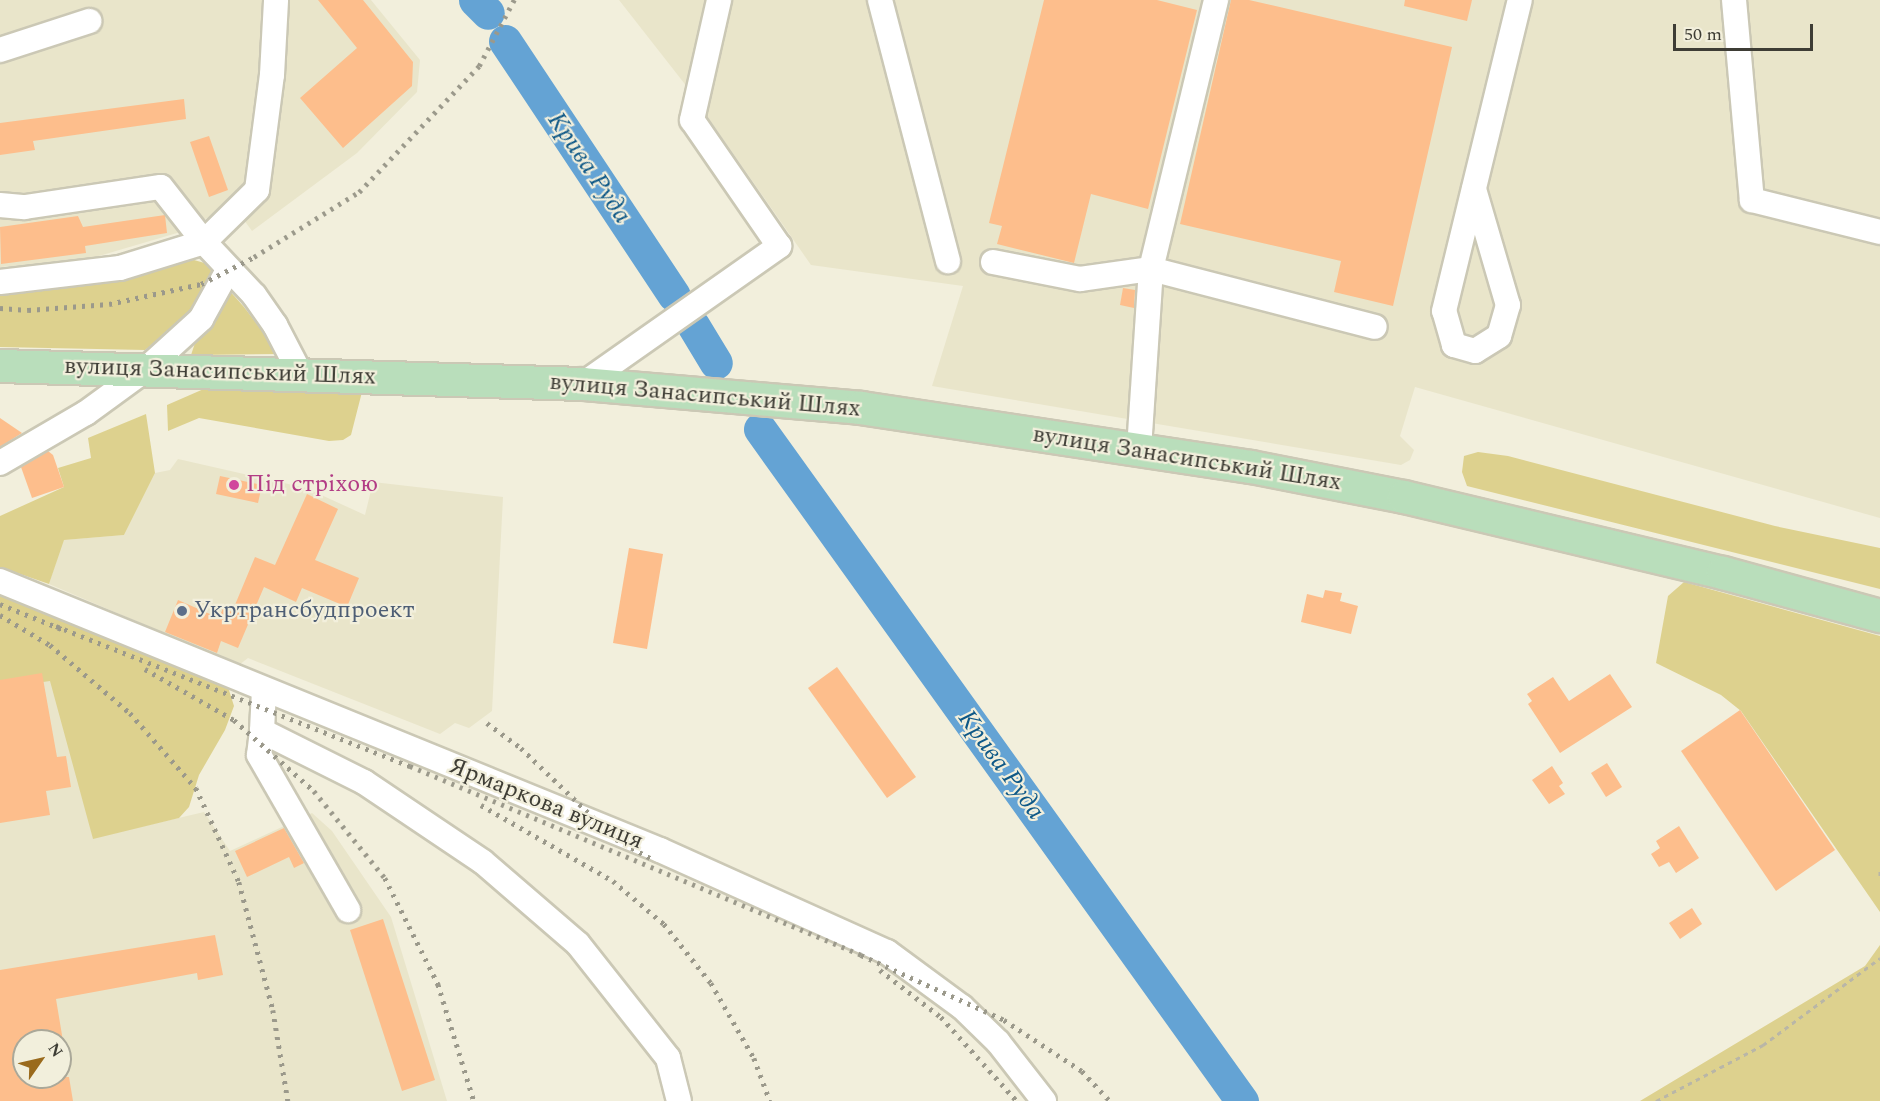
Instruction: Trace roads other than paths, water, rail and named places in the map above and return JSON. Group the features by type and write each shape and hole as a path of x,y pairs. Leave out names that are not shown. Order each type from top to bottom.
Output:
{"main road":[{"name":"вулиця Занасипський Шлях","path":"0,366 583,384 861,408 1139,449 1404,497 1712,570 1880,616"}],"street":[{"path":"0,282 120,268 204,242 257,190 272,75 276,0"},
{"path":"583,384 779,246 692,120 719,0"},
{"path":"880,0 948,261"},
{"path":"1139,449 1151,269 1216,0"},
{"path":"1474,189 1508,305 1499,336 1475,351 1454,345 1444,311 1520,0"},
{"path":"1734,0 1752,200 1880,232"},
{"path":"0,50 89,21"},
{"path":"0,205 26,207 162,187 204,242 254,295 275,325 301,375"},
{"path":"993,262 1080,279 1151,269 1375,327"},
{"path":"0,463 86,413 145,370 201,319 228,270"},
{"name":"Ярмаркова вулиця","path":"0,581 660,850 887,952 962,1007 998,1042 1044,1101"},
{"path":"264,690 260,755 348,910"},
{"path":"262,731 364,782 463,849 578,944 668,1058 679,1101"}],"waterway":[{"name":"Крива Руда","path":"475,0 488,13"},
{"name":"Крива Руда","path":"505,41 674,295"},
{"path":"693,325 716,363"},
{"name":"Крива Руда","path":"760,429 1242,1101"}],"railway":[{"path":"0,308 28,310 109,304 201,284 254,257 359,192 479,66 514,0"},
{"path":"0,604 64,630"},
{"path":"0,615 50,645 130,713 196,788 239,882 273,1010 288,1101"},
{"path":"56,626 410,766 861,955 1004,1020 1082,1071 1110,1101"},
{"path":"145,669 234,720 314,791 385,878 438,984 474,1101"},
{"path":"487,723 521,748 616,839 652,859"},
{"path":"481,805 613,881 664,924 711,983 754,1058 770,1101"},
{"path":"880,970 941,1017 1017,1101"}],"place":[{"name":"Під стріхою","path":"234,485"},
{"name":"Укртрансбудпроект","path":"182,611"}]}
